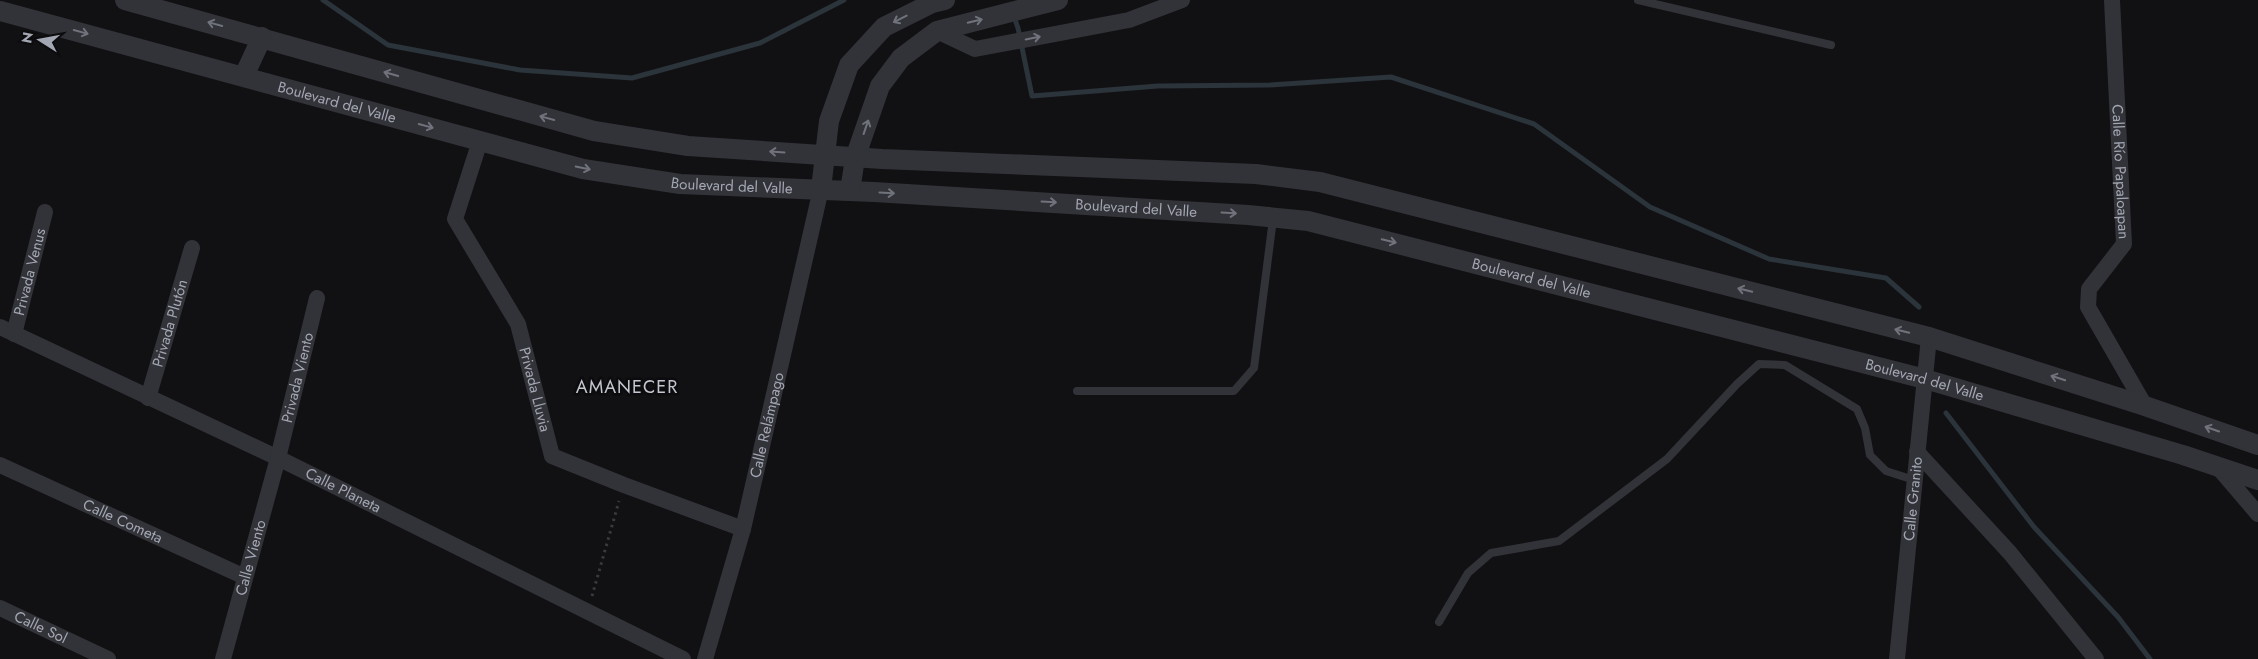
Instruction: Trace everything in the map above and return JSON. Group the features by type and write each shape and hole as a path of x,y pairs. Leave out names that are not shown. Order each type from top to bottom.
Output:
{"street":[{"path":"125,0 594,131 688,146 855,158 1256,174 1320,182 1929,337 2145,406 2258,445"},
{"path":"850,191 855,158 880,86 901,58 937,31 1058,0"},
{"path":"937,31 975,49 1129,20 1182,0"},
{"name":"Calle Río Papaloapan","path":"2112,0 2124,244 2089,289 2088,307 2145,406"},
{"path":"821,189 829,121 849,66 884,27 937,1"},
{"name":"Boulevard del Valle","path":"0,10 583,169 680,184 821,189 1308,220 1925,379 2258,480"},
{"path":"244,76 262,37"},
{"name":"Privada Lluvia","path":"480,141 455,219 518,324 552,456 743,529"},
{"name":"Calle Relámpago","path":"705,659 743,529 821,189"},
{"name":"Privada Venus","path":"7,330 45,212"},
{"name":"Privada Plutón","path":"148,398 192,248"},
{"name":"Privada Viento","path":"278,458 317,298"},
{"name":"Calle Planeta","path":"7,330 278,458 682,659"},
{"name":"Calle Granito","path":"1896,659 1929,337"},
{"path":"1917,452 2010,553 2096,659"},
{"name":"Calle Viento","path":"223,659 278,458"},
{"name":"Calle Cometa","path":"0,465 245,577"},
{"path":"2217,466 2258,514"},
{"name":"Calle Sol","path":"0,608 108,659"}],"lane":[{"path":"1638,0 1831,45"},
{"path":"1077,391 1234,391 1254,368 1273,217"},
{"path":"1439,622 1468,573 1491,554 1559,541 1667,459 1737,384 1759,364 1784,365 1857,409 1865,428 1870,455 1886,471 1914,480"}],"path":[{"path":"587,613 624,485"}],"waterway":[{"path":"323,0 388,45 520,70 632,78 760,43 844,0"},
{"path":"1014,17 1032,96 1158,86 1270,85 1391,77 1534,124 1650,207 1769,259 1886,278 1919,307"},
{"path":"1946,413 2034,527 2118,617 2150,659"}],"district":[{"name":"AMANECER","path":"627,387"}]}
